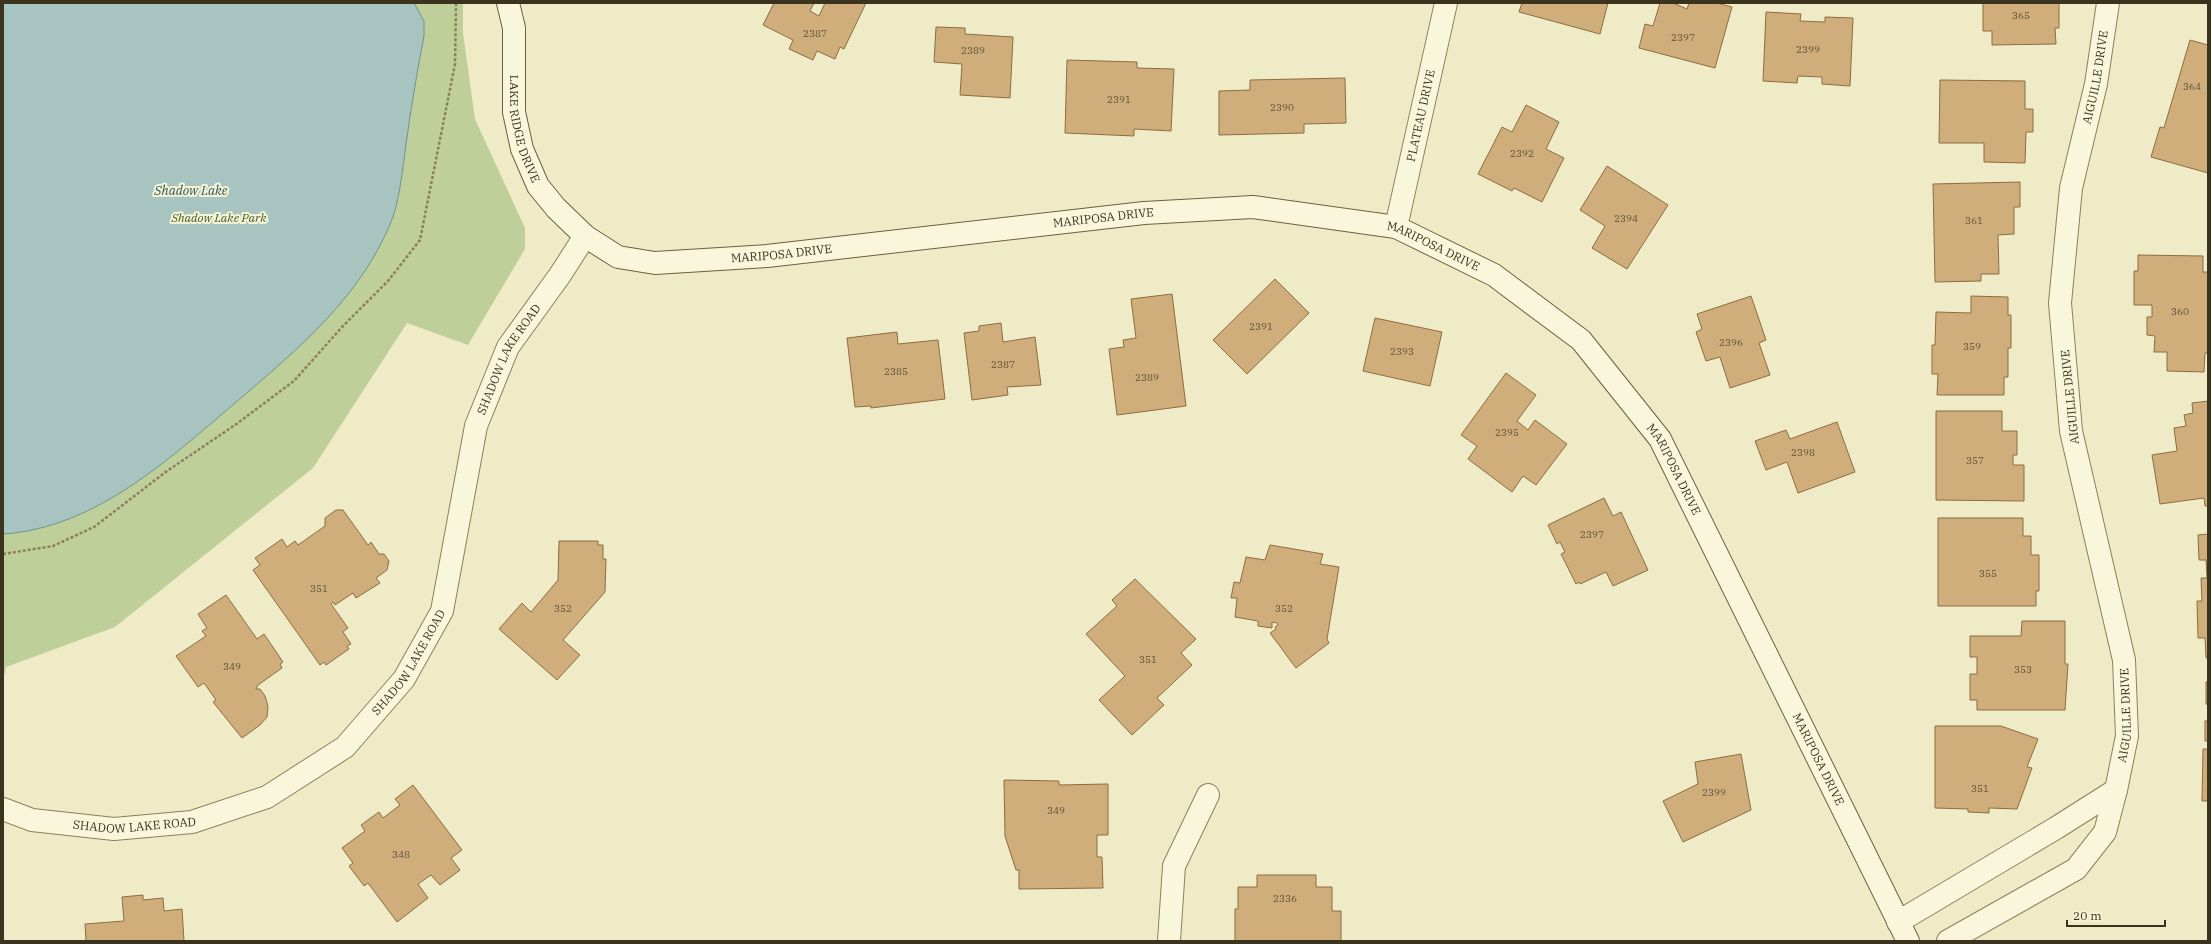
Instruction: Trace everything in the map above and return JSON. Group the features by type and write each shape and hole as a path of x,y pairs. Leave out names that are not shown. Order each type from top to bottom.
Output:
{"street":[{"name":"LAKE RIDGE DRIVE","path":"508,3 514,28 514,112 522,148 538,186 556,208 585,236"},
{"name":"PLATEAU DRIVE","path":"1396,228 1446,3"},
{"name":"AIGUILLE DRIVE","path":"1948,941 2076,869 2105,832 2116,790 2126,736 2124,660 2071,431 2060,303 2071,188 2096,84 2108,3"},
{"name":"MARIPOSA DRIVE","path":"585,236 618,258 655,263 767,256 1144,213 1253,207 1396,228 1494,275 1581,340 1660,439 1903,932"},
{"name":"SHADOW LAKE ROAD","path":"3,808 32,820 114,829 192,822 267,797 345,747 404,679 442,612 476,426 508,347 560,275 585,236"},
{"path":"1903,932 2056,828 2116,790"},
{"path":"1169,941 1174,866 1208,794"}],"path":[{"path":"3,554 53,546 94,527 167,471 235,425 294,381 342,327 388,281 420,240 455,64 456,3"}],"green space":[{"name":"Shadow Lake","path":"3,3 463,3 463,33 475,119 525,228 525,249 468,345 407,323 313,468 115,627 6,667 3,681"}],"water":[{"name":"Shadow Lake","path":"3,3 414,3 424,21 424,36 399,190 393,217 380,246 346,297 305,342 183,447 128,488 99,505 69,519 37,529 3,534"}],"building":[{"path":"774,3 814,3 810,11 819,16 825,3 866,3 844,49 840,47 835,59 817,51 813,60 789,49 793,40 763,25"},
{"path":"1522,3 1608,3 1600,34 1519,12"},
{"path":"1660,3 1673,3 1687,9 1689,3 1717,3 1732,7 1715,68 1639,48 1645,24 1653,26"},
{"path":"1983,3 2059,3 2059,28 2055,28 2056,44 1992,45 1992,31 1983,31"},
{"path":"1766,12 1801,14 1800,21 1825,22 1825,17 1853,18 1850,86 1822,84 1822,77 1798,76 1797,83 1763,81"},
{"path":"936,27 965,28 965,34 1013,37 1010,98 960,95 962,64 934,62"},
{"path":"2190,40 2208,45 2208,173 2151,157 2160,127 2164,128"},
{"path":"1067,60 1137,62 1137,68 1174,69 1171,131 1134,129 1134,136 1065,133"},
{"path":"1345,78 1346,123 1304,124 1304,133 1219,135 1219,91 1250,90 1250,80"},
{"path":"1940,80 2025,81 2025,109 2033,109 2033,132 2026,132 2025,163 1984,162 1984,143 1939,143"},
{"path":"1526,105 1559,122 1546,149 1564,158 1542,202 1514,188 1512,191 1478,174 1502,127 1512,132"},
{"path":"1607,166 1668,205 1627,269 1592,248 1605,226 1580,210"},
{"path":"2020,182 2020,207 2014,207 2014,234 1998,235 1999,274 1981,274 1981,281 1935,282 1933,184"},
{"path":"2138,255 2203,256 2203,272 2208,272 2208,353 2205,353 2204,372 2167,371 2167,352 2154,352 2155,336 2147,335 2147,317 2152,317 2152,305 2134,305 2134,271 2138,271"},
{"path":"1275,279 1309,313 1247,374 1213,340"},
{"path":"1172,294 1186,406 1117,415 1109,349 1124,347 1123,340 1136,338 1131,299"},
{"path":"1751,296 1766,340 1759,343 1770,375 1730,388 1720,357 1706,361 1696,332 1702,329 1697,314"},
{"path":"1971,296 2008,297 2008,315 2011,315 2011,348 2008,348 2008,377 2004,377 2004,395 1937,395 1938,374 1932,374 1932,345 1935,345 1936,312 1971,313"},
{"path":"1375,318 1442,332 1430,386 1363,371"},
{"path":"1001,323 1003,342 1035,337 1041,385 1007,387 1008,395 972,400 964,333 979,331 979,326"},
{"path":"897,332 898,344 938,340 945,399 871,408 871,406 855,407 847,338"},
{"path":"1506,373 1536,395 1517,421 1528,430 1535,420 1567,444 1536,485 1523,476 1512,492 1468,459 1477,446 1461,435"},
{"path":"2208,401 2208,506 2205,506 2204,498 2160,504 2152,455 2177,451 2174,428 2186,426 2184,415 2193,413 2192,403"},
{"path":"1936,411 2002,411 2002,431 2017,431 2017,455 2013,455 2013,465 2024,465 2024,501 1936,500"},
{"path":"1837,422 1855,472 1798,493 1787,462 1766,470 1755,441 1786,430 1790,439"},
{"path":"1604,498 1613,516 1621,512 1648,570 1613,586 1606,572 1580,584 1579,582 1576,584 1561,554 1565,552 1560,542 1557,544 1548,525"},
{"path":"336,510 343,510 368,545 371,542 379,554 384,554 389,561 387,570 376,578 380,583 356,598 353,593 335,605 333,602 331,604 348,628 343,632 351,644 347,646 349,649 326,665 324,662 320,665 253,570 260,565 255,558 282,539 287,547 295,541 298,545 325,526 325,518"},
{"path":"1938,518 2023,518 2023,536 2031,536 2031,555 2039,555 2039,591 2036,591 2036,606 1938,606"},
{"path":"2208,534 2208,658 2206,658 2205,638 2198,638 2197,601 2202,601 2201,578 2207,578 2206,560 2199,560 2198,535"},
{"path":"559,541 598,541 598,545 603,545 603,559 606,559 605,592 563,640 580,655 557,680 499,629 522,603 531,612 558,580"},
{"path":"1270,545 1323,554 1320,564 1339,567 1327,639 1329,643 1296,668 1270,633 1276,629 1275,627 1278,625 1277,623 1272,622 1272,628 1258,626 1258,621 1235,617 1237,598 1231,598 1234,582 1240,583 1246,557 1265,560"},
{"path":"1135,579 1196,639 1181,653 1192,665 1157,698 1164,705 1132,735 1099,700 1125,676 1086,634 1117,606 1112,600"},
{"path":"226,595 257,639 264,634 283,662 280,664 282,668 258,685 256,689 260,689 265,696 268,706 267,717 260,725 242,738 213,702 216,700 204,683 198,687 176,656 206,636 202,631 207,628 198,614"},
{"path":"2022,621 2065,621 2065,664 2068,664 2065,710 1977,710 1977,700 1970,700 1970,674 1977,674 1977,657 1970,657 1970,636 2021,636"},
{"path":"2206,682 2208,682 2208,704 2206,704"},
{"path":"2205,721 2208,721 2208,741 2205,741"},
{"path":"1935,726 2001,726 2038,739 2027,767 2032,768 2017,809 1989,808 1989,813 1968,812 1968,809 1935,808"},
{"path":"2203,749 2208,749 2208,801 2202,801"},
{"path":"1741,754 1751,810 1683,842 1663,801 1698,784 1695,762"},
{"path":"1004,780 1059,781 1059,785 1108,784 1108,835 1097,835 1097,857 1102,857 1103,888 1019,889 1019,870 1016,870 1005,836"},
{"path":"413,785 462,850 451,858 460,870 440,885 431,875 418,884 428,898 397,922 368,883 364,886 349,866 353,863 342,848 365,831 361,825 379,812 383,818 400,805 395,799"},
{"path":"1257,875 1316,875 1316,887 1332,887 1332,911 1341,911 1341,941 1235,941 1235,909 1238,909 1238,887 1257,887"},
{"path":"143,895 143,900 163,898 164,911 182,909 184,941 86,941 85,924 124,921 122,897"}],"park label":[{"name":"Shadow Lake Park","path":"219,218"}]}
